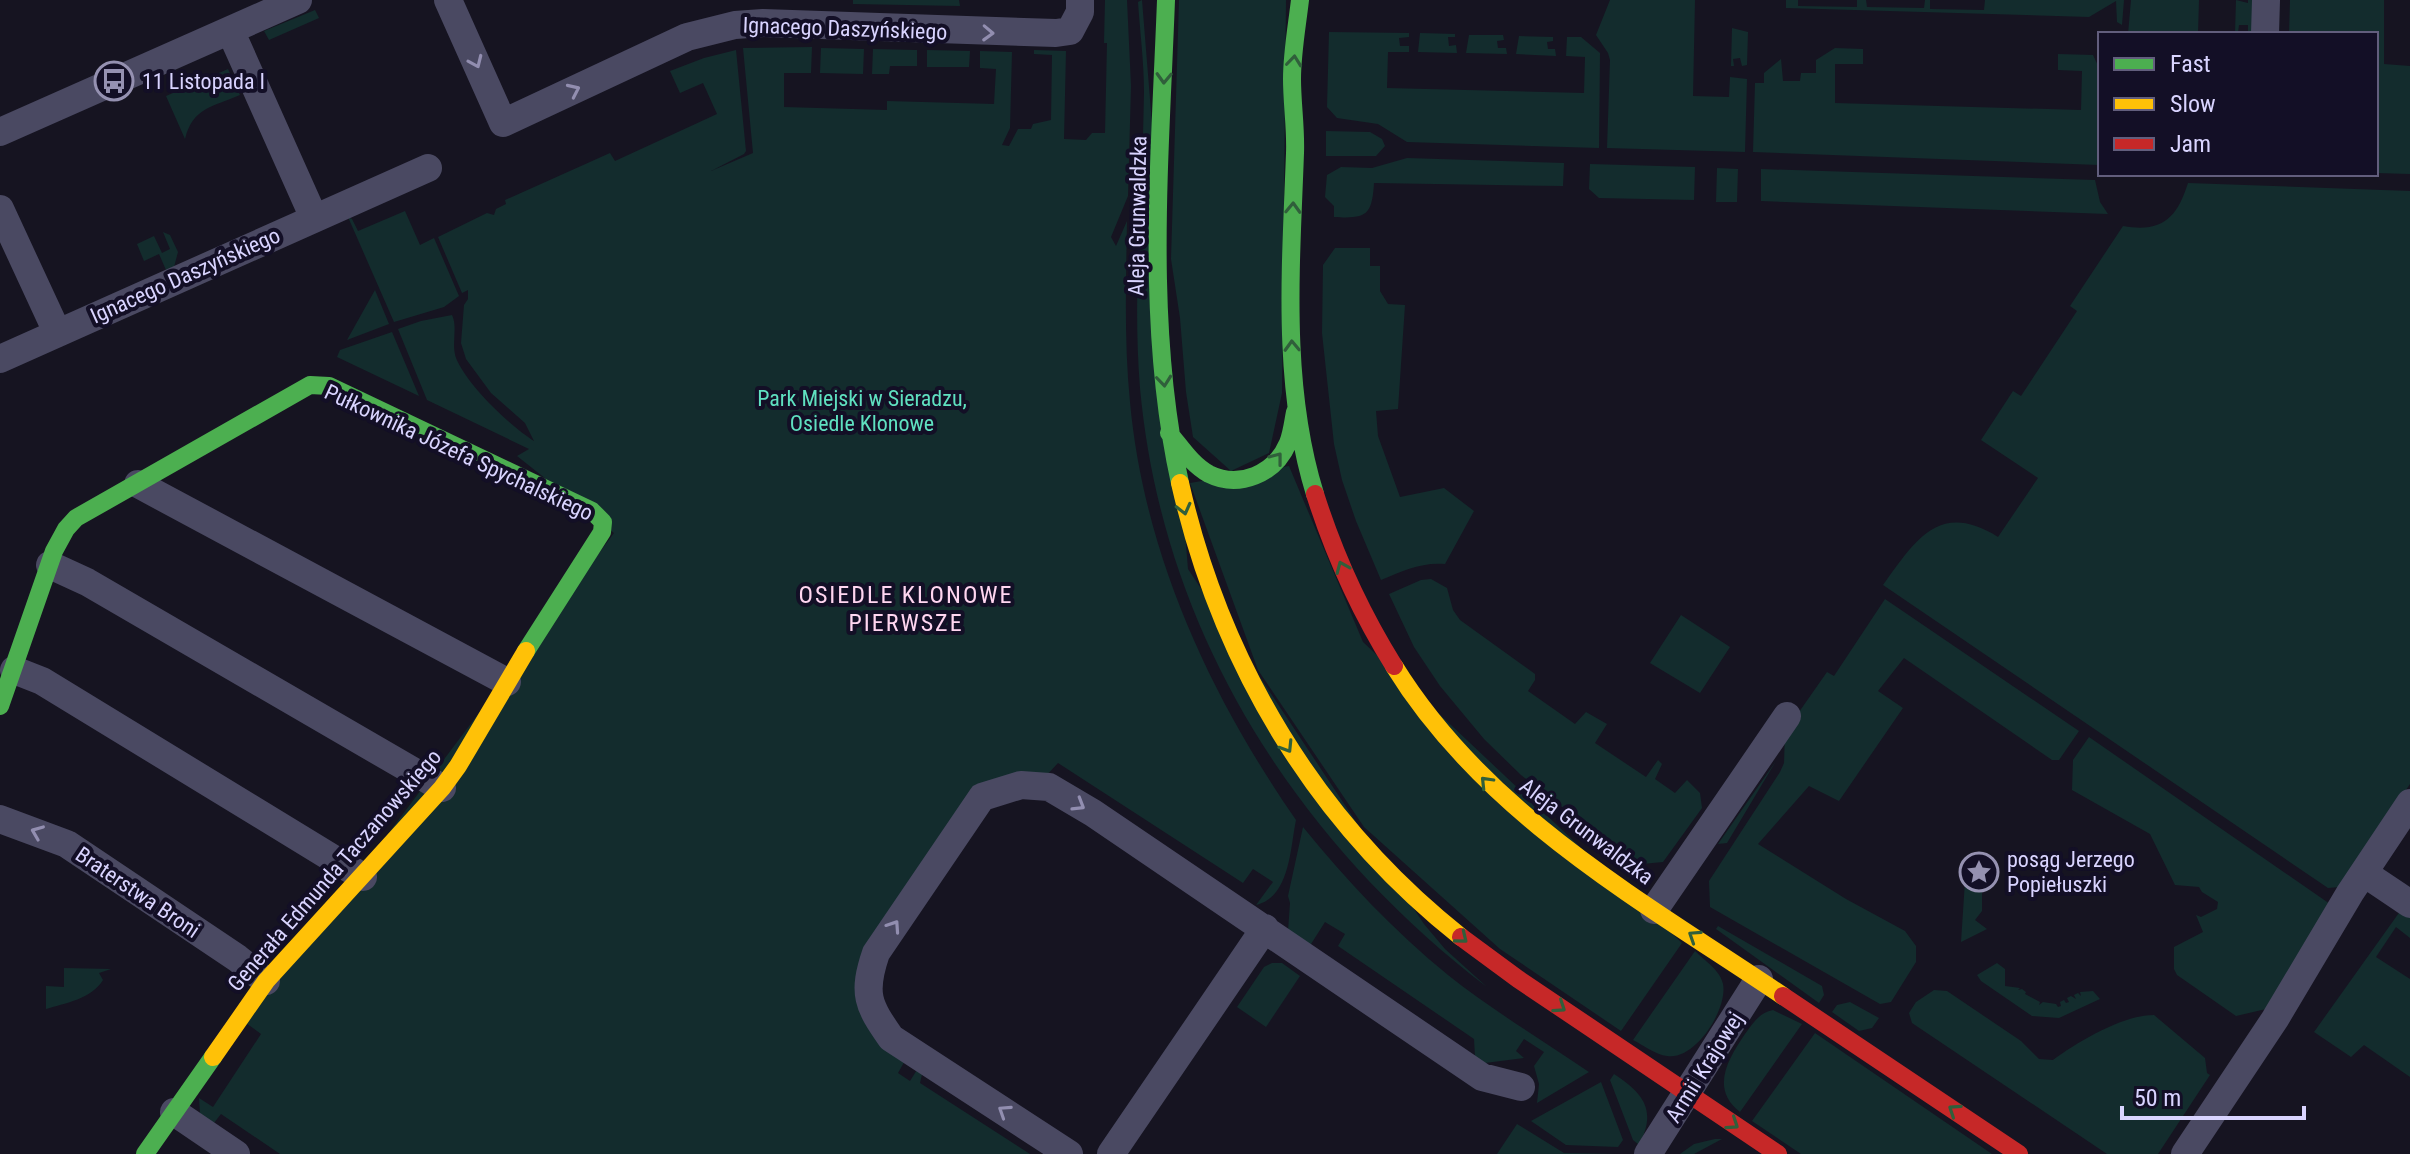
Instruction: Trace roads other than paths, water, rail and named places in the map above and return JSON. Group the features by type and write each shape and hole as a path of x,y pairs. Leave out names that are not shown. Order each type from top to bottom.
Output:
{"street":[{"name":"Ignacego Daszyńskiego","path":"448,0 503,123 687,37 735,25 763,23 1028,34 1070,31 1080,12 1080,0"},
{"name":"Aleja Grunwaldzka","path":"1166,0 1158,262 1169,433 1192,541 1213,602 1258,700 1294,758 1342,821 1413,895 1472,946 1778,1154"},
{"name":"Aleja Grunwaldzka","path":"1300,0 1292,79 1296,121 1291,286 1296,405 1302,446 1321,516 1360,610 1382,652 1447,741 1502,798 1559,845 2019,1154"},
{"path":"2265,32 2266,0"},
{"path":"0,132 287,2"},
{"path":"230,30 314,218"},
{"name":"Ignacego Daszyńskiego","path":"0,359 428,168"},
{"path":"0,209 57,332"},
{"name":"Pułkownika Józefa Spychalskiego","path":"0,706 59,540 76,518 305,388 324,384 592,511 603,522 602,532"},
{"name":"Aleja Grunwaldzka","path":"1169,433 1209,474 1230,480 1257,477 1270,468 1289,442 1296,405"},
{"path":"138,484 507,682"},
{"name":"Generała Edmunda Taczanowskiego","path":"145,1154 266,981 442,788 602,532"},
{"path":"50,565 87,582 442,788"},
{"path":"14,670 42,681 363,877"},
{"path":"1654,910 1787,716"},
{"path":"1069,1154 891,1038 872,1011 869,974 876,953 982,797 1021,785 1049,787 1093,813 1482,1077 1521,1087"},
{"path":"2185,1154 2275,1019 2410,803"},
{"name":"Braterstwa Broni","path":"0,819 67,844 237,958 266,981"},
{"path":"2364,873 2410,904"},
{"path":"1111,1154 1265,928"},
{"name":"Armii Krajowej","path":"1648,1154 1759,979"},
{"path":"174,1112 236,1154"}],"place":[{"name":"11 Listopada I","path":"114,81"},
{"name":"posąg Jerzego Popiełuszki","path":"1979,872"}],"district":[{"name":"OSIEDLE KLONOWE PIERWSZE","path":"906,609"}],"park label":[{"name":"Park Miejski w Sieradzu, Osiedle Klonowe","path":"862,410"}]}
